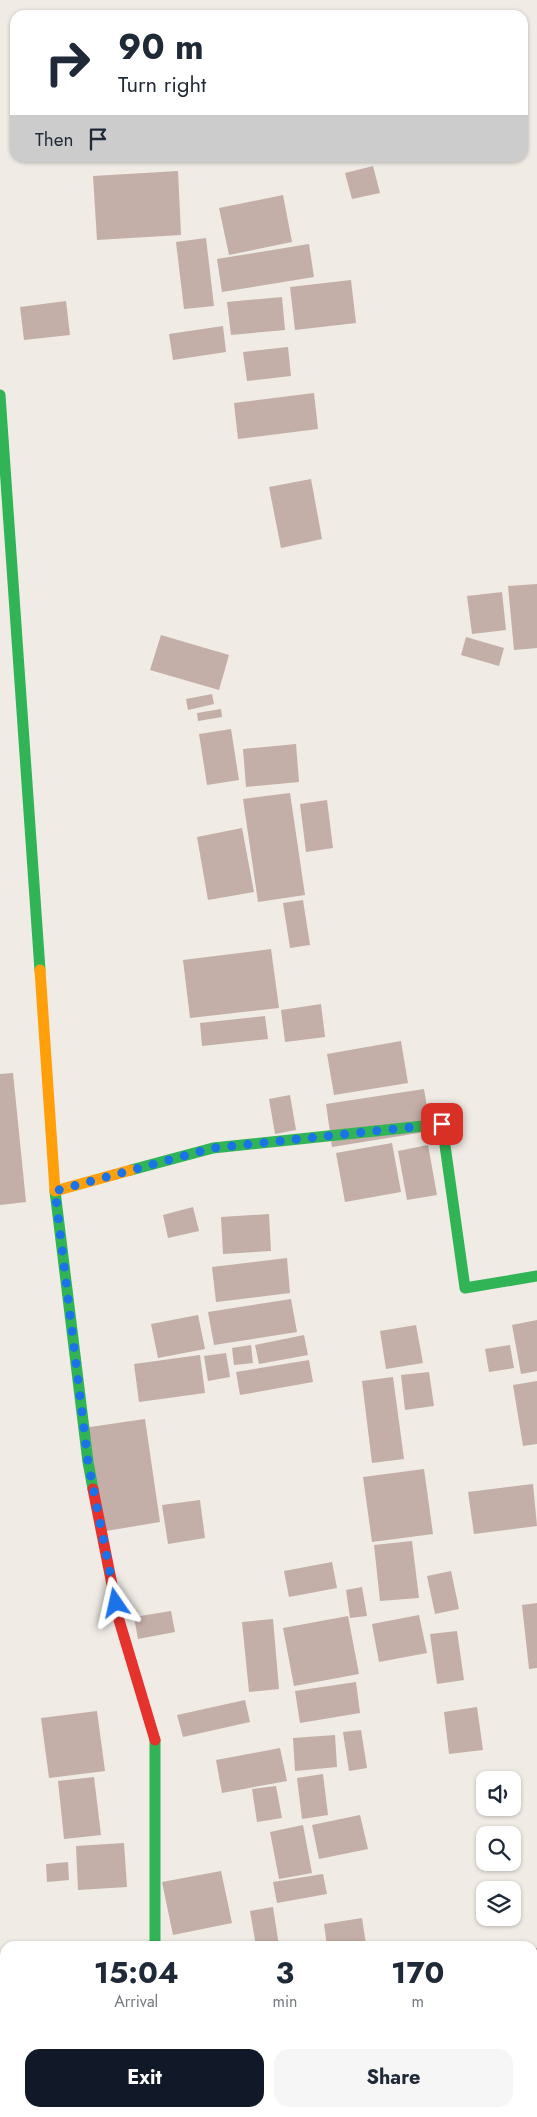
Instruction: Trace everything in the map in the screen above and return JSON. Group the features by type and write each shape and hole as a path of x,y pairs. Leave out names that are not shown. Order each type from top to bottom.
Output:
{"street":[{"path":"0,395 55,1191 88,1462 119,1620 156,1741 154,1941"},
{"path":"55,1191 213,1148 442,1124 465,1288 537,1276"}],"building":[{"path":"373,166 380,193 352,199 345,173"},
{"path":"178,171 181,235 97,240 93,176"},
{"path":"283,195 292,242 229,255 219,208"},
{"path":"206,238 214,306 184,309 176,242"},
{"path":"309,244 314,277 222,292 217,259"},
{"path":"351,280 356,323 295,330 290,287"},
{"path":"282,297 285,330 231,335 227,302"},
{"path":"66,301 70,335 24,340 20,307"},
{"path":"223,326 226,352 173,360 169,334"},
{"path":"288,347 291,376 247,381 243,352"},
{"path":"314,393 318,429 238,439 234,403"},
{"path":"311,479 322,539 281,548 269,487"},
{"path":"537,584 537,648 514,650 508,586"},
{"path":"502,592 506,630 472,634 467,596"},
{"path":"161,635 229,655 219,690 150,670"},
{"path":"466,637 504,648 499,666 461,655"},
{"path":"212,694 214,704 188,710 186,699"},
{"path":"221,709 222,717 198,721 197,713"},
{"path":"231,729 239,780 207,785 199,734"},
{"path":"296,744 299,782 246,787 243,749"},
{"path":"290,793 305,895 258,902 243,799"},
{"path":"327,800 333,848 306,852 300,804"},
{"path":"242,828 254,892 208,900 197,837"},
{"path":"303,900 310,945 290,948 283,903"},
{"path":"271,949 279,1008 190,1018 183,960"},
{"path":"321,1004 325,1037 285,1042 281,1010"},
{"path":"265,1016 268,1039 202,1046 200,1023"},
{"path":"401,1041 408,1083 334,1095 327,1054"},
{"path":"13,1073 26,1202 0,1205 0,1074"},
{"path":"424,1089 431,1131 332,1147 326,1104"},
{"path":"290,1095 296,1130 275,1134 269,1099"},
{"path":"392,1143 401,1192 345,1202 336,1153"},
{"path":"428,1145 437,1195 407,1200 398,1151"},
{"path":"193,1207 199,1231 168,1238 163,1215"},
{"path":"269,1214 271,1251 223,1254 221,1217"},
{"path":"287,1258 290,1293 216,1302 212,1267"},
{"path":"291,1299 297,1332 214,1345 208,1312"},
{"path":"198,1315 205,1349 158,1358 151,1324"},
{"path":"537,1320 537,1371 521,1374 512,1325"},
{"path":"416,1325 423,1363 386,1369 380,1331"},
{"path":"304,1335 308,1355 259,1364 255,1345"},
{"path":"251,1345 253,1363 234,1365 232,1348"},
{"path":"510,1345 514,1368 489,1372 485,1349"},
{"path":"226,1353 230,1377 208,1381 204,1356"},
{"path":"200,1355 205,1393 139,1402 134,1364"},
{"path":"309,1360 313,1382 240,1395 236,1372"},
{"path":"429,1372 434,1406 405,1410 401,1375"},
{"path":"393,1377 404,1459 372,1463 362,1381"},
{"path":"537,1381 537,1444 523,1446 513,1385"},
{"path":"145,1419 160,1522 100,1532 83,1428"},
{"path":"424,1469 433,1534 372,1542 363,1477"},
{"path":"533,1484 537,1526 474,1534 468,1492"},
{"path":"200,1500 205,1538 168,1544 162,1505"},
{"path":"412,1541 419,1598 380,1601 374,1545"},
{"path":"332,1562 337,1588 289,1597 284,1571"},
{"path":"451,1571 459,1609 435,1614 427,1576"},
{"path":"362,1587 367,1616 350,1618 346,1590"},
{"path":"537,1603 537,1668 529,1669 522,1605"},
{"path":"171,1611 175,1632 138,1639 134,1617"},
{"path":"419,1615 427,1653 379,1662 372,1624"},
{"path":"348,1616 359,1674 294,1686 283,1628"},
{"path":"273,1619 279,1689 249,1692 242,1622"},
{"path":"457,1631 464,1680 437,1684 430,1634"},
{"path":"356,1682 360,1713 300,1723 295,1691"},
{"path":"245,1700 250,1722 183,1737 177,1715"},
{"path":"477,1707 483,1750 449,1754 444,1712"},
{"path":"97,1711 105,1771 49,1778 41,1718"},
{"path":"361,1730 367,1768 349,1771 343,1732"},
{"path":"335,1735 337,1767 295,1771 293,1738"},
{"path":"280,1748 287,1781 222,1793 216,1760"},
{"path":"323,1774 328,1815 302,1819 297,1778"},
{"path":"94,1777 101,1835 64,1839 58,1781"},
{"path":"276,1786 282,1818 257,1822 252,1789"},
{"path":"360,1815 368,1849 319,1859 312,1825"},
{"path":"303,1825 312,1873 279,1879 270,1832"},
{"path":"124,1843 127,1887 78,1890 76,1846"},
{"path":"68,1862 69,1880 47,1882 46,1864"},
{"path":"221,1871 232,1923 173,1935 162,1882"},
{"path":"323,1874 327,1894 277,1903 273,1882"},
{"path":"273,1907 278,1941 255,1941 250,1911"},
{"path":"362,1918 366,1941 326,1941 324,1924"}],"traffic: fast":[{"path":"0,395 40,970"},
{"path":"131,1170 213,1148 442,1124 465,1288 537,1276"},
{"path":"55,1191 88,1462 93,1489"},
{"path":"155,1740 155,1941"}],"traffic: slow":[{"path":"40,970 55,1191 131,1170"}],"traffic: jam":[{"path":"93,1489 119,1620 155,1740"}],"route":[{"path":"116,1603 88,1462 55,1191 213,1148 442,1124"}]}
